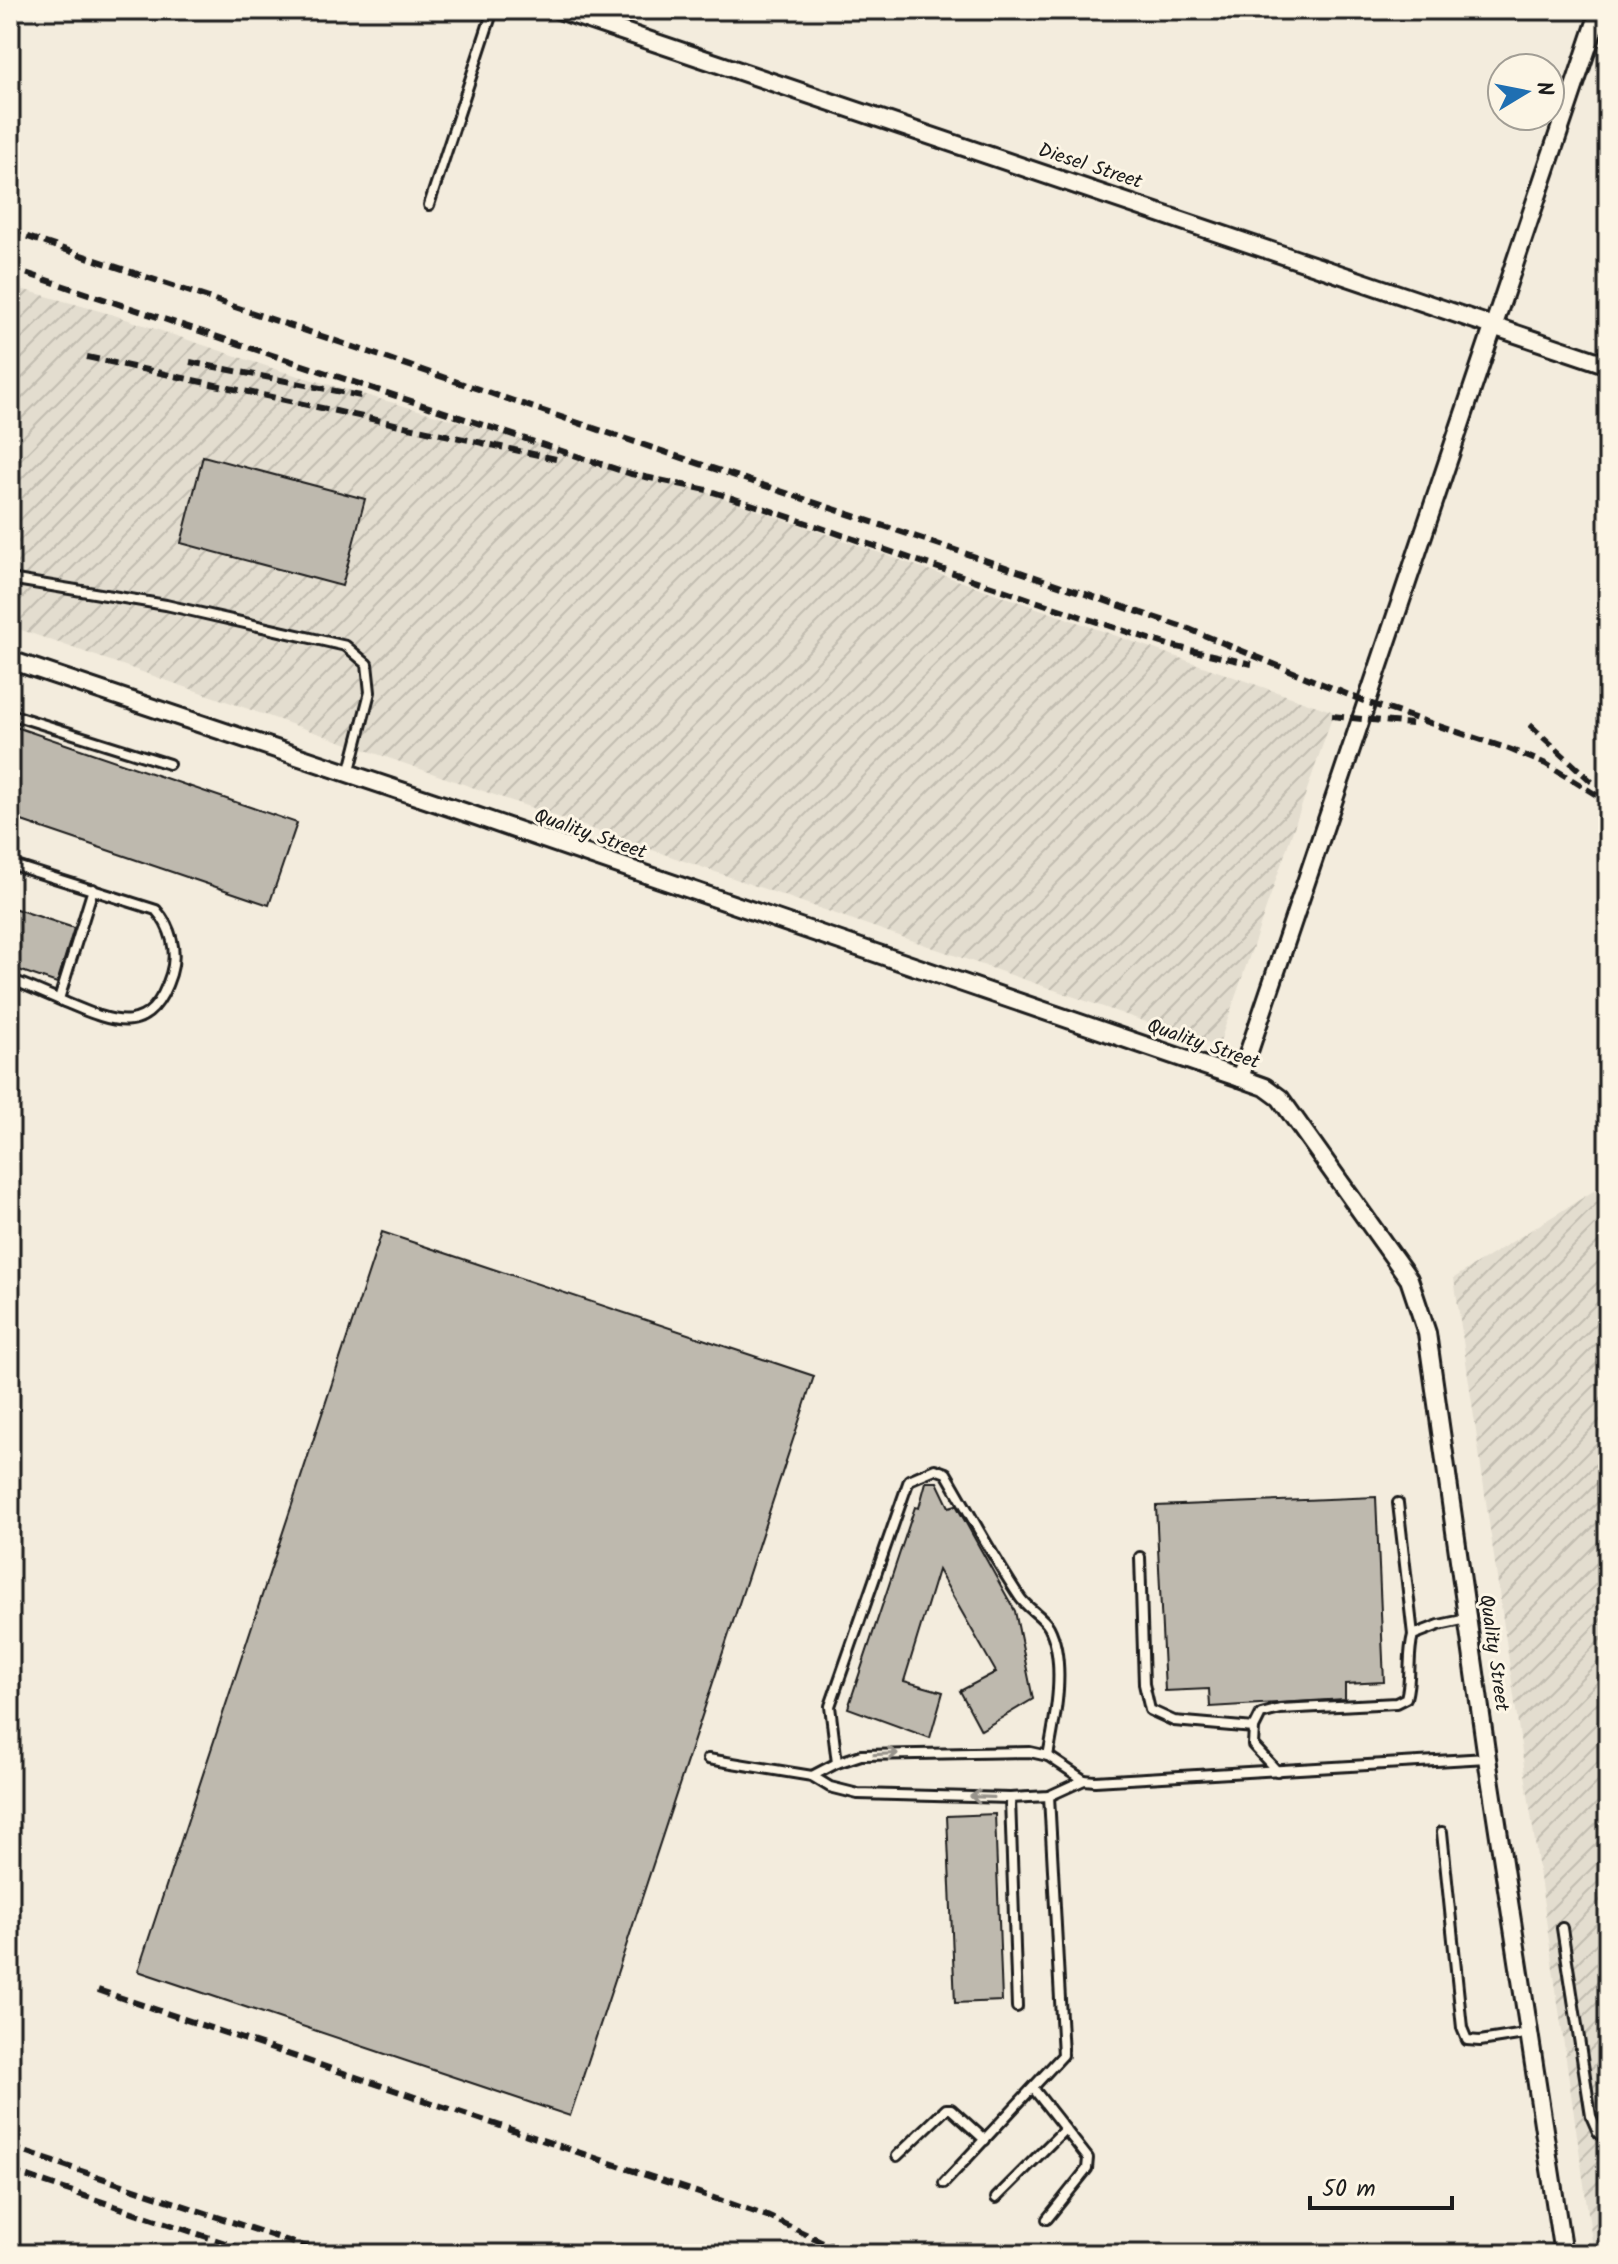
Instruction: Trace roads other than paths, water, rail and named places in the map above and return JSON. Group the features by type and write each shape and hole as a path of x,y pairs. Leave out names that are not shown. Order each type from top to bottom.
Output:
{"street":[{"name":"Diesel Street","path":"559,10 1608,365"},
{"path":"1240,1078 1600,10"},
{"name":"Quality Street","path":"10,660 1240,1078 1265,1087 1280,1098 1409,1279 1427,1333 1487,1758 1563,2254"}],"lane":[{"path":"429,205 493,10"},
{"path":"10,579 166,605 346,646 367,664 370,692 349,774"},
{"path":"10,714 169,764"},
{"path":"10,864 156,910 163,918 172,942 171,973 158,1000 137,1021 113,1021 10,979"},
{"path":"59,999 93,889"},
{"path":"837,1763 830,1706 909,1480 935,1469 946,1473 1020,1599 1049,1627 1058,1682 1056,1715 1048,1756"},
{"path":"1277,1771 1253,1745 1254,1728 1261,1714 1280,1709 1396,1703 1406,1698 1413,1635 1398,1503"},
{"path":"1140,1557 1144,1684 1150,1710 1174,1721 1254,1728"},
{"path":"1413,1635 1468,1618"},
{"path":"812,1776 861,1755 1030,1752 1048,1756 1084,1780"},
{"path":"708,1759 812,1776 830,1787 858,1794 1010,1798 1049,1796 1084,1780 1487,1758"},
{"path":"944,2183 1063,2055 1049,1796"},
{"path":"1010,1798 1017,2007"},
{"path":"1442,1832 1462,2028 1467,2040 1480,2041 1531,2033"},
{"path":"1562,1928 1591,2116 1598,2132 1608,2141"},
{"path":"1033,2088 1088,2158 1087,2169 1047,2219"},
{"path":"897,2156 946,2109 951,2109 985,2140"},
{"path":"996,2198 1065,2129"}],"railway":[{"path":"10,231 1189,629 1366,702 1546,764 1608,802"},
{"path":"10,268 631,474 707,490 1168,645 1252,664"},
{"path":"87,357 556,459"},
{"path":"190,362 366,397"},
{"path":"1332,716 1412,724"},
{"path":"1530,725 1592,782"},
{"path":"98,1990 767,2216 849,2254"},
{"path":"10,2147 327,2254"},
{"path":"10,2171 258,2254"}]}
